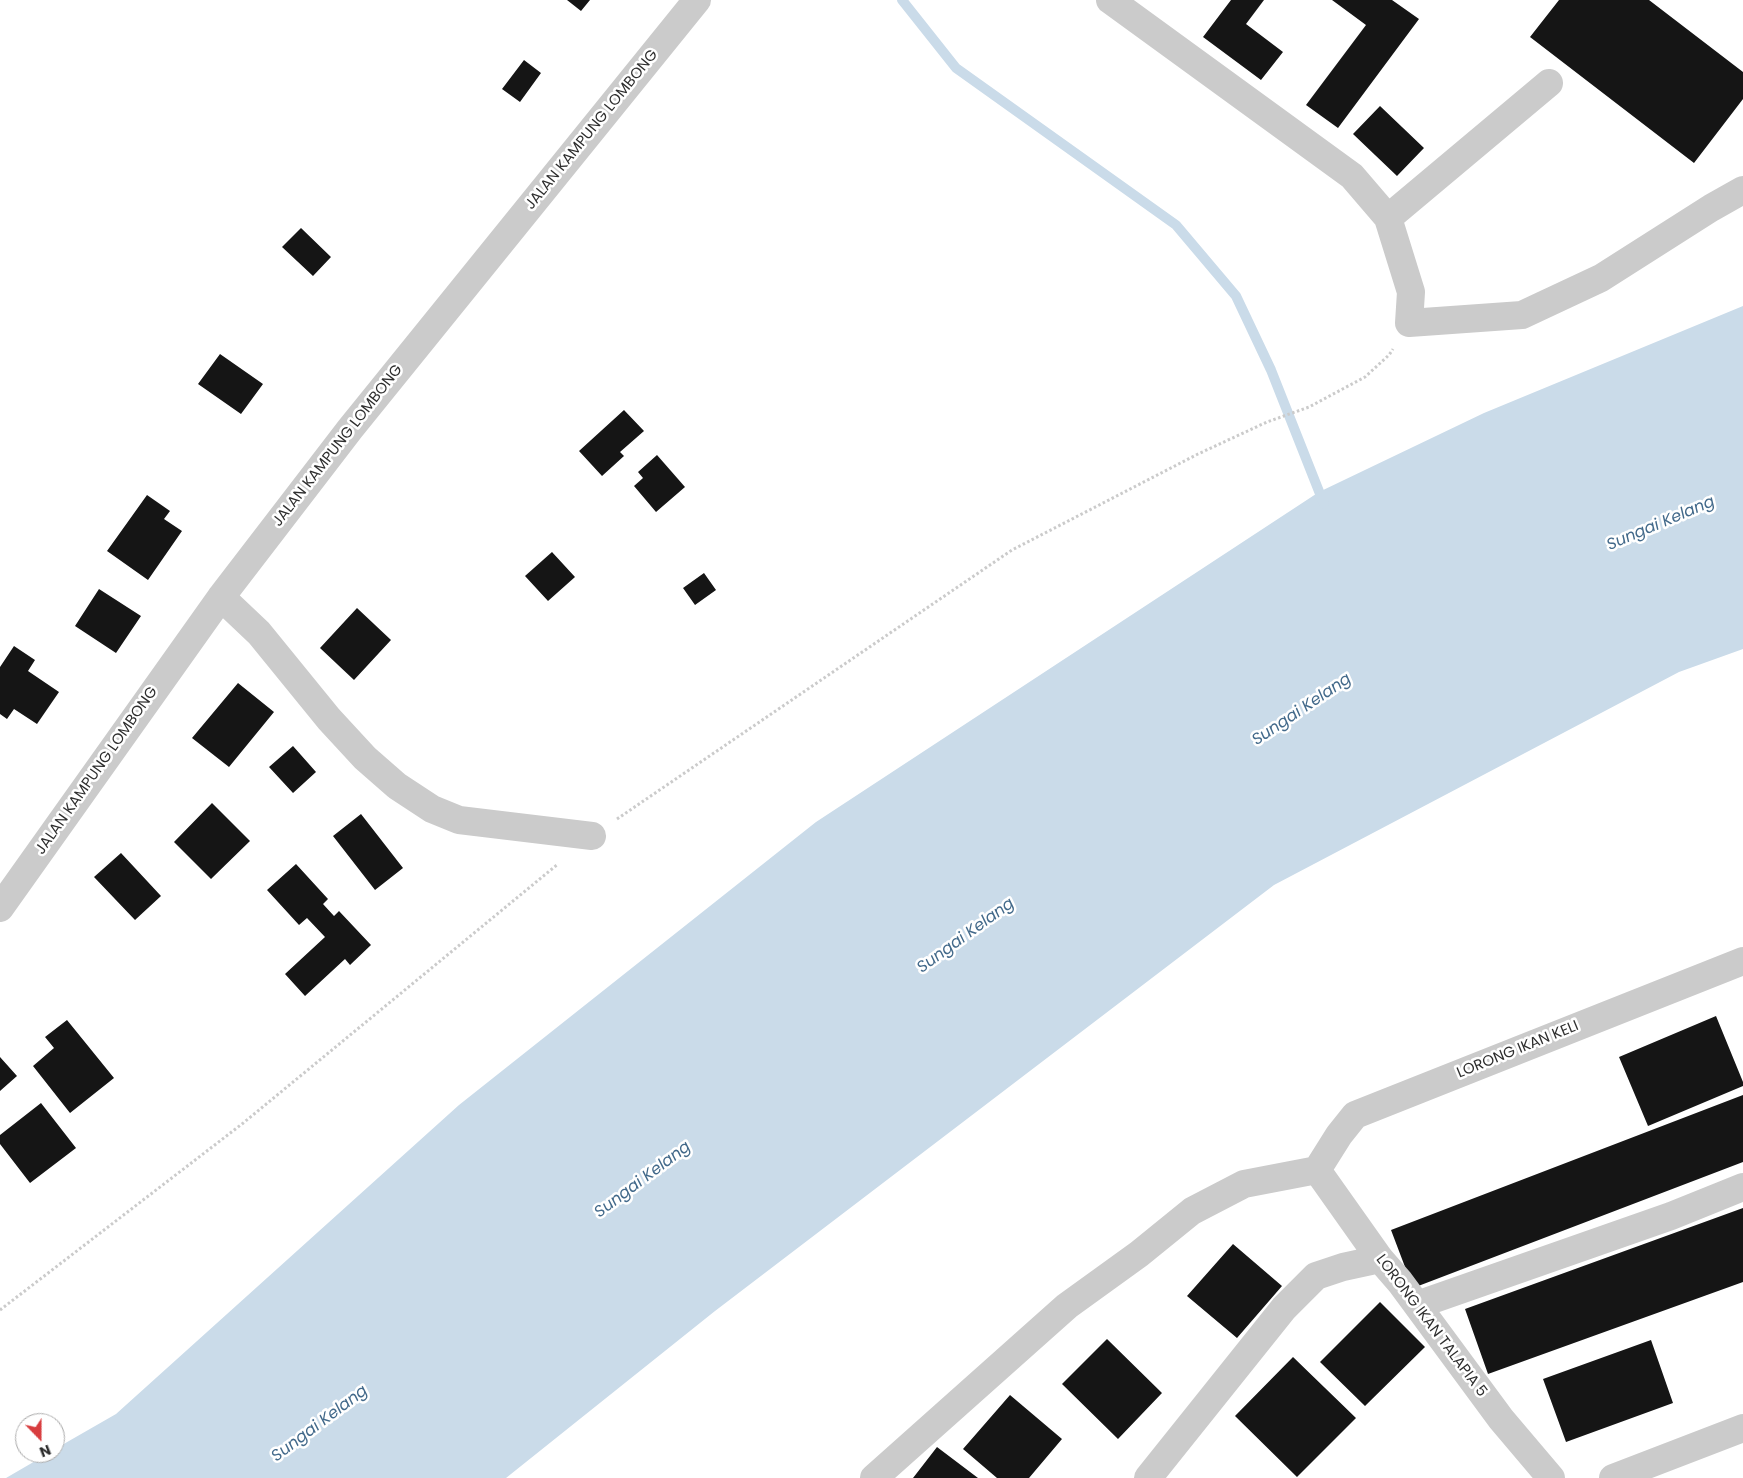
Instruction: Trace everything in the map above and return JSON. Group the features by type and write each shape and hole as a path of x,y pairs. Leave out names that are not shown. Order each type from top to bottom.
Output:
{"street":[{"name":"JALAN KAMPUNG LOMBONG","path":"0,908 221,597 350,429 697,0"},
{"path":"1110,0 1352,176 1388,218 1411,292 1409,323 1522,315 1602,278 1711,208 1743,190"},
{"path":"1388,218 1549,83"},
{"path":"221,597 259,633 329,719 365,758 396,786 432,809 460,820 592,836"},
{"name":"LORONG IKAN KELI","path":"1317,1170 1339,1135 1355,1116 1743,961"},
{"path":"874,1478 1067,1306 1138,1254 1192,1211 1244,1184 1317,1170"},
{"name":"LORONG IKAN TALAPIA 5","path":"1317,1170 1380,1259 1417,1305 1501,1419 1551,1478"},
{"path":"1417,1305 1671,1216 1743,1187"},
{"path":"1148,1478 1284,1308 1316,1276 1343,1267 1380,1259"},
{"path":"1613,1478 1743,1428"}],"path":[{"path":"1267,422 1309,407 1365,377 1389,355 1409,323"}],"water":[{"name":"Sungai Kelang","path":"1743,306 1743,649 1679,672 1274,885 715,1311 506,1478 6,1478 32,1463 65,1463 65,1443 116,1414 459,1105 816,822 1319,492 1484,413"}],"building":[{"path":"567,0 590,0 581,11"},
{"path":"1231,0 1264,0 1246,24 1283,52 1261,80 1203,37"},
{"path":"1332,0 1392,0 1419,19 1338,128 1306,105 1366,25"},
{"path":"1559,0 1649,0 1743,72 1743,99 1694,163 1530,37"},
{"path":"524,60 541,73 520,102 502,89"},
{"path":"1380,106 1424,148 1397,176 1353,134"},
{"path":"301,228 331,257 313,276 282,247"},
{"path":"220,354 263,384 241,414 198,384"},
{"path":"624,410 644,431 620,452 624,456 602,476 579,451"},
{"path":"657,455 685,487 656,512 634,486 643,478 638,472"},
{"path":"147,495 170,511 164,519 182,531 148,580 107,551"},
{"path":"552,552 575,577 548,601 525,576"},
{"path":"704,573 716,590 695,605 683,588"},
{"path":"99,589 141,616 116,653 75,626"},
{"path":"357,608 391,640 354,680 320,648"},
{"path":"14,646 35,660 28,671 59,692 37,724 14,709 7,719 0,714 0,667"},
{"path":"238,683 274,712 229,767 192,738"},
{"path":"293,746 316,772 293,793 269,767"},
{"path":"212,803 250,841 211,879 174,842"},
{"path":"361,814 403,868 375,890 333,836"},
{"path":"121,853 161,896 135,920 94,877"},
{"path":"296,864 328,899 323,904 334,916 339,911 371,945 350,965 345,959 305,996 285,974 325,937 307,918 299,925 267,890"},
{"path":"1716,1016 1743,1086 1648,1126 1619,1057"},
{"path":"67,1020 114,1078 70,1113 33,1066 54,1048 45,1037"},
{"path":"0,1057 17,1076 0,1091"},
{"path":"1743,1095 1743,1162 1413,1288 1391,1230"},
{"path":"41,1103 76,1148 30,1183 0,1144 0,1135"},
{"path":"1743,1208 1743,1282 1488,1374 1465,1309"},
{"path":"1233,1244 1282,1286 1237,1338 1187,1296"},
{"path":"1380,1302 1425,1347 1365,1406 1320,1362"},
{"path":"1107,1339 1162,1393 1118,1439 1062,1384"},
{"path":"1651,1340 1673,1403 1566,1442 1543,1379"},
{"path":"1293,1357 1356,1418 1297,1477 1235,1416"},
{"path":"1010,1395 1062,1439 1029,1478 997,1478 963,1449"},
{"path":"937,1447 978,1478 913,1478"}],"waterway":[{"path":"902,0 956,68 1176,225 1236,296 1271,370 1324,504"}]}
